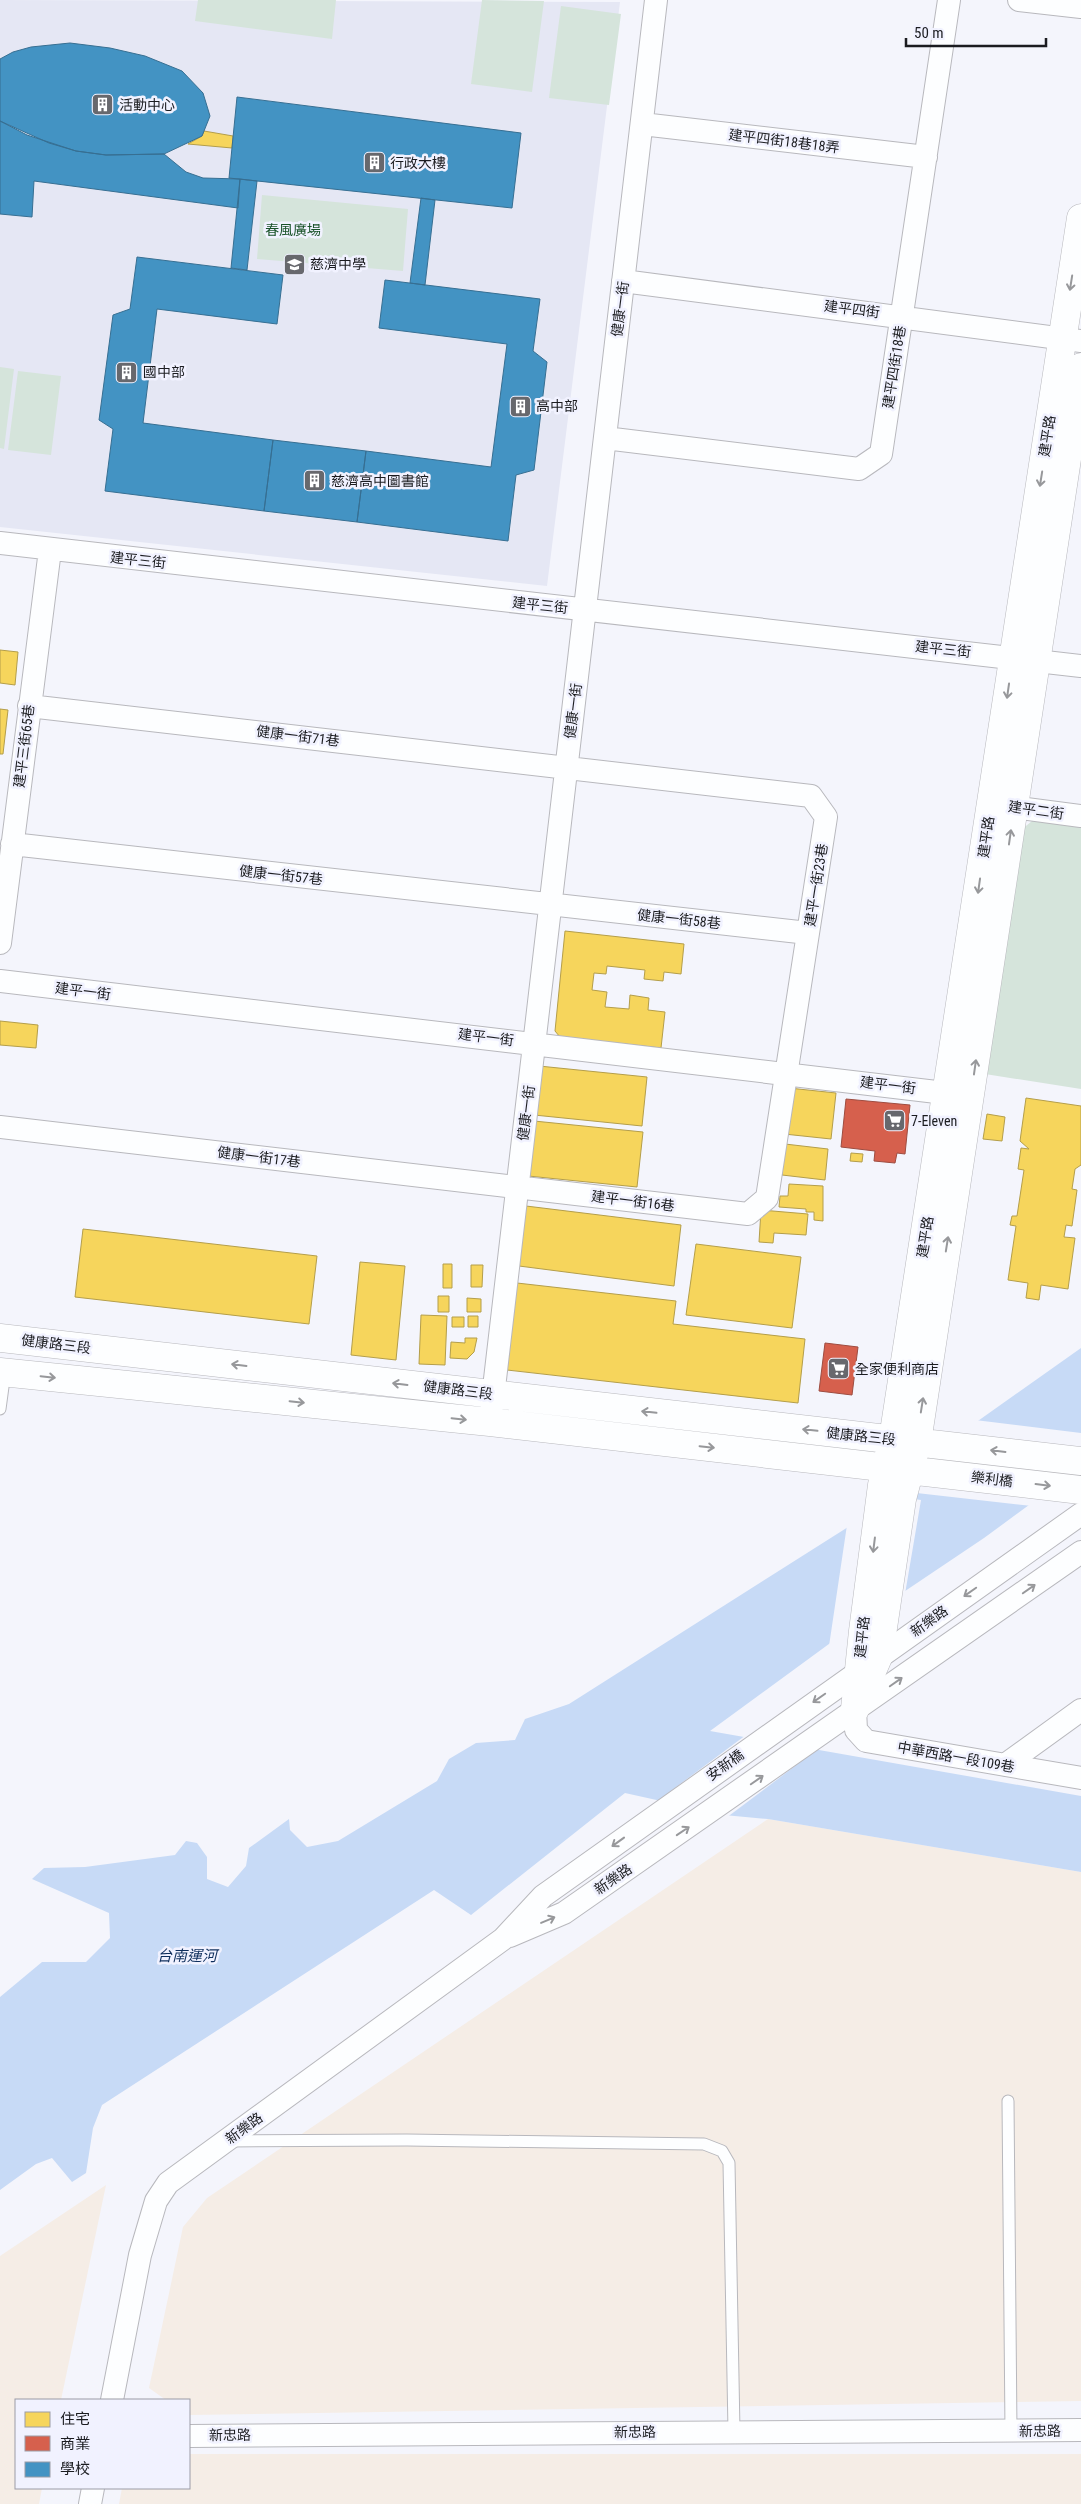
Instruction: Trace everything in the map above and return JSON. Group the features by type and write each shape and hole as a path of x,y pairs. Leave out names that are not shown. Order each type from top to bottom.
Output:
{"street":[{"name":"健康一街","path":"490,1422 656,0"},
{"name":"建平四街18巷","path":"605,438 860,469 881,454 949,0"},
{"path":"1019,0 1081,7"},
{"name":"建平四街18巷18弄","path":"642,124 926,157"},
{"name":"建平路","path":"869,1663 863,1630 897,1468 905,1441 960,1094 1072,339 1081,218"},
{"name":"建平四街","path":"623,281 1072,339"},
{"name":"建平路","path":"1025,659 1081,367"},
{"name":"建平三街","path":"0,543 1081,666"},
{"name":"建平三街65巷","path":"0,943 50,550"},
{"name":"健康一街71巷","path":"30,706 566,767"},
{"name":"建平一街23巷","path":"566,767 811,796 826,817 767,1198 748,1214"},
{"name":"建平二街","path":"1002,806 1081,816"},
{"name":"健康一街57巷","path":"12,844 550,905"},
{"name":"健康一街58巷","path":"550,905 808,933"},
{"name":"建平一街","path":"0,981 786,1072 960,1094"},
{"name":"健康一街17巷","path":"0,1127 518,1187"},
{"name":"建平一街16巷","path":"518,1187 748,1214"},
{"name":"健康路三段","path":"0,1338 905,1441"},
{"name":"健康路三段","path":"3,1372 490,1422 897,1468"},
{"name":"樂利橋","path":"905,1441 1081,1461"},
{"name":"樂利橋","path":"897,1468 1079,1497"},
{"name":"新樂路","path":"777,1728 869,1663 1079,1497"},
{"name":"建平路","path":"856,1709 869,1663 886,1616 891,1498"},
{"path":"856,1709 1081,1552"},
{"name":"新樂路","path":"503,1939 564,1913 815,1740 856,1709"},
{"name":"中華西路一段109巷","path":"856,1709 856,1730 866,1741 1080,1776"},
{"path":"1005,1765 1081,1710"},
{"name":"安新橋","path":"672,1803 777,1728"},
{"name":"新樂路","path":"112,2399 140,2255 156,2201 168,2183 503,1939 543,1896 672,1803"},
{"name":"新忠路","path":"190,2436 1081,2430"},
{"path":"90,2504 93,2489"}],"lane":[{"path":"0,1409 3,1372"},
{"path":"1008,2101 1011,2431"},
{"path":"225,2142 407,2140 704,2144 722,2151 729,2163 734,2431"}],"shaded area":[{"name":"慈濟中學","path":"0,0 620,2 547,586 0,527"},
{"path":"768,1819 1081,1872 1081,2401 190,2415 190,2399 165,2399 149,2388 183,2227 207,2198"},
{"path":"106,2185 61,2399 15,2399 15,2489 42,2489 39,2504 0,2504 0,2256"},
{"path":"190,2454 1081,2454 1081,2504 119,2504 122,2489 190,2489"}],"green space":[{"path":"198,0 336,0 332,39 195,21"},
{"path":"482,0 544,1 532,92 471,84"},
{"path":"561,6 621,14 609,105 549,98"},
{"name":"春風廣場","path":"262,195 408,209 403,271 257,259"},
{"path":"0,367 14,369 4,449 0,448"},
{"path":"18,371 61,376 51,455 8,450"},
{"path":"1032,821 1081,827 1081,1089 985,1074 1021,830"}],"water":[{"name":"台南運河","path":"1081,1348 1081,1467 984,1538 859,1622 710,1731 1081,1796 1081,1872 768,1819 724,1815 625,1793 471,1915 434,1890 102,2105 93,2128 86,2173 72,2182 52,2158 36,2164 0,2190 0,1997 42,1962 86,1962 110,1938 109,1913 32,1879 44,1868 85,1867 175,1855 186,1841 197,1843 207,1857 207,1879 228,1887 246,1866 249,1848 289,1819 290,1830 307,1847 338,1841 437,1781 449,1759 476,1743 515,1740 525,1719 569,1704 908,1489 968,1428"}],"pier":[{"path":"975,1420 1081,1433 1081,1470 1032,1506 899,1491"},
{"path":"892,1496 921,1500 905,1594 829,1646 847,1525"},
{"path":"746,1735 819,1748 726,1818 656,1802"}],"building: 住宅":[{"path":"204,131 233,136 232,148 188,144 202,136"},
{"path":"0,650 18,652 15,685 0,683"},
{"path":"0,709 8,710 3,754 0,754"},
{"path":"565,931 684,944 681,974 664,972 663,981 644,979 645,970 607,966 606,974 594,973 592,990 607,992 605,1007 629,1009 630,995 649,998 648,1010 665,1012 661,1048 560,1037 555,1031"},
{"path":"0,1021 38,1025 36,1048 0,1045"},
{"path":"539,1066 647,1077 642,1126 534,1115"},
{"path":"789,1088 836,1093 831,1139 784,1134"},
{"path":"1026,1098 1081,1106 1081,1165 1075,1169 1072,1189 1077,1190 1072,1226 1066,1225 1064,1237 1075,1238 1068,1289 1041,1285 1039,1300 1026,1298 1028,1283 1008,1280 1016,1226 1010,1225 1012,1216 1017,1216 1024,1170 1018,1169 1021,1148 1029,1149 1020,1141"},
{"path":"987,1114 1005,1117 1002,1141 983,1139"},
{"path":"534,1121 643,1132 637,1187 528,1176"},
{"path":"785,1144 828,1149 825,1180 782,1175"},
{"path":"851,1153 863,1154 862,1162 850,1161"},
{"path":"789,1184 823,1186 823,1221 814,1220 814,1212 806,1212 806,1209 779,1207 780,1196 788,1196"},
{"path":"526,1206 681,1225 674,1286 519,1266"},
{"path":"761,1210 808,1214 806,1235 774,1233 773,1243 759,1242"},
{"path":"83,1229 317,1256 309,1324 75,1297"},
{"path":"696,1244 801,1257 792,1328 686,1315"},
{"path":"360,1262 405,1266 396,1360 351,1355"},
{"path":"443,1264 452,1264 452,1288 443,1288"},
{"path":"471,1265 483,1265 482,1287 471,1287"},
{"path":"517,1283 676,1301 673,1324 805,1339 798,1403 507,1370"},
{"path":"438,1296 449,1296 449,1312 438,1312"},
{"path":"467,1298 481,1299 481,1312 467,1312"},
{"path":"421,1315 447,1316 445,1365 419,1364"},
{"path":"468,1316 478,1316 478,1327 468,1327"},
{"path":"452,1317 464,1317 464,1327 452,1327"},
{"path":"465,1338 477,1338 474,1352 467,1359 450,1358 451,1342 465,1343"}],"building: 商業":[{"path":"846,1099 910,1105 905,1154 897,1153 895,1163 874,1161 875,1151 841,1147"},
{"name":"全家便利商店","path":"825,1343 858,1347 852,1395 819,1391"}],"building: 學校":[{"name":"活動中心","path":"70,43 110,48 145,56 182,71 203,93 210,116 202,136 164,154 106,155 76,151 49,143 0,121 0,59 13,52 31,47"},
{"name":"行政大樓","path":"237,97 521,133 512,208 229,178"},
{"path":"0,121 27,135 76,151 106,155 164,154 186,172 203,178 240,179 238,208 34,181 32,217 0,214"},
{"path":"240,179 257,181 247,270 231,268"},
{"path":"421,198 435,200 425,285 410,283"},
{"name":"國中部","path":"137,257 283,275 277,324 157,309 143,423 273,440 264,511 105,491 113,429 99,420 113,315 130,309"},
{"name":"高中部","path":"385,280 540,299 533,351 547,362 534,470 516,475 508,541 357,522 366,451 491,467 507,344 379,328"},
{"name":"慈濟高中圖書館","path":"273,440 366,451 357,522 264,511"}],"place":[{"name":"活動中心","path":"103,105"},
{"name":"行政大樓","path":"374,163"},
{"name":"慈濟中學","path":"294,264"},
{"name":"國中部","path":"127,372"},
{"name":"高中部","path":"520,406"},
{"name":"慈濟高中圖書館","path":"315,481"},
{"name":"7-Eleven","path":"895,1121"},
{"name":"全家便利商店","path":"839,1369"}]}
